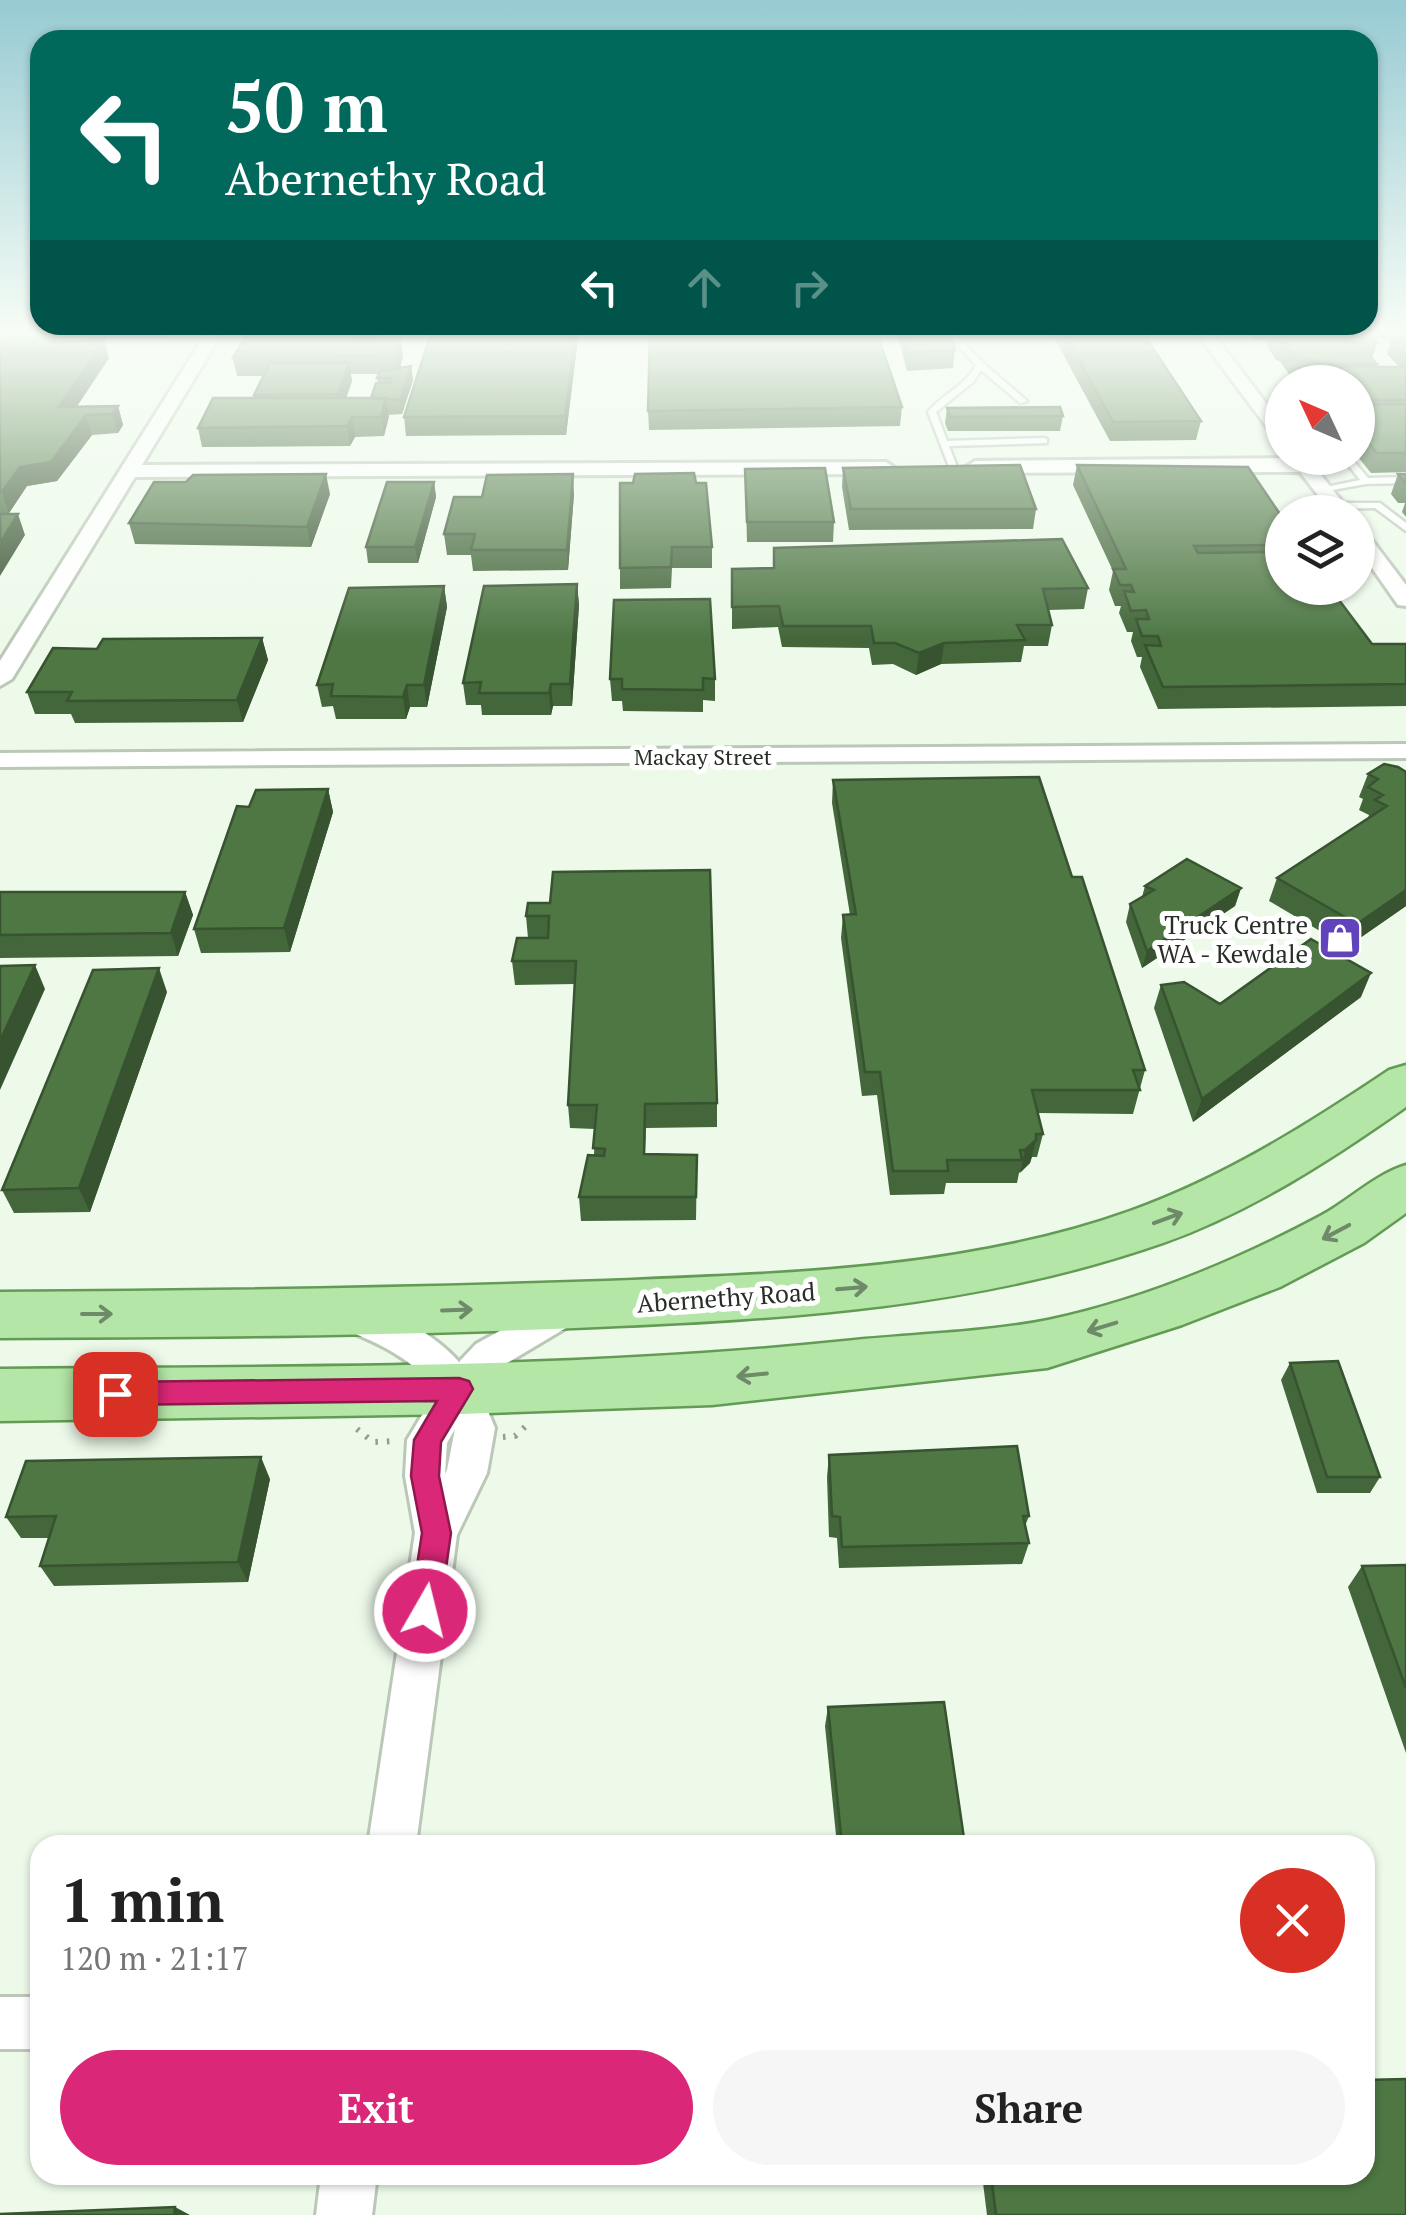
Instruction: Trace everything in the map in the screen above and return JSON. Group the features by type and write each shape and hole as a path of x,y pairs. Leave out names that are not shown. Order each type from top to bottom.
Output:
{"main road":[{"name":"Abernethy Road","path":"0,1315 348,1314 573,1305 898,1284 972,1272 1109,1239 1195,1208 1271,1170 1406,1082"},
{"path":"0,1395 459,1389 712,1380 1047,1344 1162,1309 1294,1254 1346,1228 1406,1185"},
{"path":"787,1293 792,1327 819,1351 870,1347 919,1357"}],"street":[{"path":"0,678 151,433"},
{"path":"127,471 1265,463"},
{"path":"1313,475 1328,495"},
{"path":"1375,555 1406,554"},
{"path":"1375,559 1406,600"},
{"name":"Mackay Street","path":"0,760 1406,751"},
{"path":"393,1835 436,1533 425,1476 428,1440 459,1389 489,1355 573,1305"},
{"path":"348,1314 398,1335 431,1355 459,1389"},
{"path":"0,2024 30,2023"},
{"path":"344,2215 348,2185"}],"lane":[{"path":"933,467 942,444 939,433"},
{"path":"942,444 1044,441"},
{"path":"1360,475 1366,482"},
{"path":"1346,495 1366,482 1406,480"},
{"path":"1375,505 1406,528"}],"building":[{"path":"0,433 72,433 51,462 20,467 0,492"},
{"path":"1375,433 1406,433 1406,453 1377,453"},
{"path":"1020,465 1036,509 851,509 843,468"},
{"path":"1077,465 1248,467 1267,495 1265,545 1194,546 1198,553 1265,552 1265,605 1343,605 1372,644 1406,644 1406,684 1163,687 1145,645 1161,646 1158,636 1142,636 1136,619 1149,619 1146,610 1131,611 1124,591 1134,592 1131,585 1120,585 1113,569 1126,569"},
{"path":"825,468 834,522 747,522 745,469"},
{"path":"694,473 696,483 706,483 712,547 672,547 671,567 620,568 620,483 633,483 635,474"},
{"path":"326,474 307,527 129,523 154,482 186,482 193,475"},
{"path":"573,474 567,550 471,550 475,534 444,534 454,497 482,497 487,475"},
{"path":"387,482 434,482 415,547 366,547"},
{"path":"0,514 18,514 0,543"},
{"path":"1062,539 1088,588 1043,589 1052,625 1017,625 1025,640 944,643 919,653 895,643 874,643 871,626 783,626 779,606 732,607 732,569 774,568 774,548"},
{"path":"577,584 570,684 551,684 549,693 479,693 481,682 463,683 484,586"},
{"path":"444,586 424,685 407,685 403,697 331,696 333,684 317,685 349,588"},
{"path":"710,599 715,679 703,678 703,690 622,689 622,679 610,679 614,600"},
{"path":"262,638 237,700 67,701 72,692 27,692 53,648 97,649 103,639"},
{"path":"1384,764 1406,772 1406,890 1357,924 1277,878 1387,806 1375,800 1383,795 1368,787 1378,779 1368,774"},
{"path":"1039,777 1072,877 1082,877 1145,1070 1133,1070 1140,1090 1032,1090 1043,1134 1036,1134 1036,1140 1020,1150 1022,1160 947,1160 948,1171 893,1171 880,1072 865,1072 843,915 856,914 833,780"},
{"path":"328,789 284,928 194,929 237,806 249,807 256,790"},
{"path":"1187,859 1241,888 1147,951 1130,904 1154,890 1145,886"},
{"path":"710,870 717,1103 645,1104 644,1154 697,1155 696,1197 579,1197 588,1155 604,1156 605,1149 593,1148 597,1105 568,1105 576,961 512,961 517,938 548,938 549,916 526,916 528,903 550,903 553,872"},
{"path":"0,892 185,892 171,933 0,935"},
{"path":"1311,939 1371,973 1202,1099 1161,985 1184,982 1220,1004"},
{"path":"35,965 0,1041 0,966"},
{"path":"159,968 79,1188 2,1190 93,970"},
{"path":"1338,1361 1380,1477 1327,1477 1290,1363"},
{"path":"1017,1446 1029,1516 1023,1516 1029,1543 842,1547 840,1517 832,1516 829,1455"},
{"path":"261,1457 238,1562 40,1566 56,1516 6,1517 26,1461"},
{"path":"1406,1565 1406,1688 1362,1566"},
{"path":"944,1702 964,1835 841,1835 828,1707"},
{"path":"1406,2079 1406,2215 996,2215 992,2185 1375,2185 1375,2080"},
{"path":"175,2207 174,2215 0,2215 0,2214"}],"place":[{"name":"Truck Centre WA - Kewdale","path":"1340,938"}],"route":[{"path":"115,1394 459,1389 428,1440 425,1476 436,1533 425,1611"}]}
